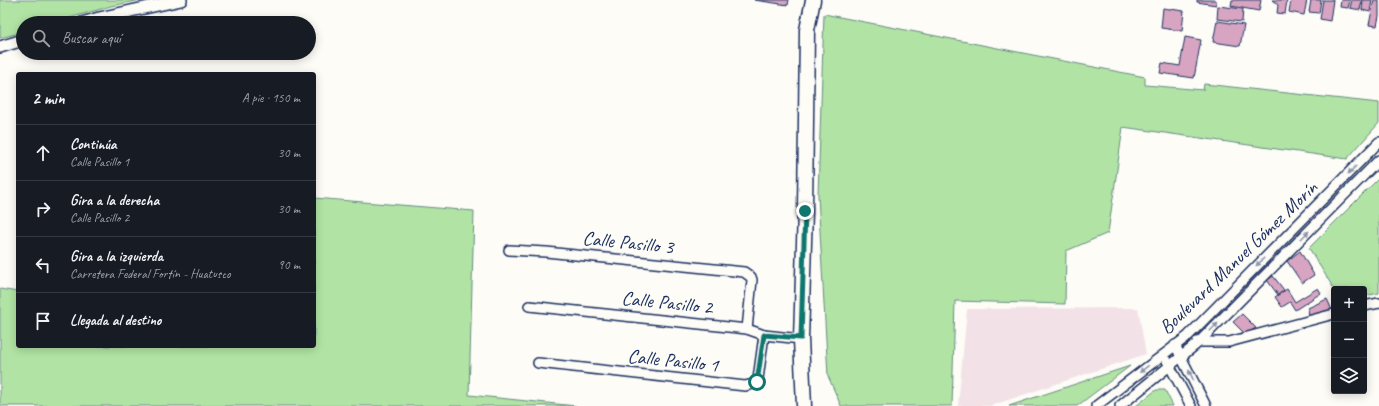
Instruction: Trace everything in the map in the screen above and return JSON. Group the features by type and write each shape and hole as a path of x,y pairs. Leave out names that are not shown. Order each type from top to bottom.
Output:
{"main road":[{"path":"804,406 801,338 805,211 807,30 813,0"}],"street":[{"path":"108,16 182,0"},
{"path":"0,47 16,42"},
{"name":"Boulevard Manuel Gómez Morín","path":"1096,406 1188,336 1379,142"},
{"name":"Boulevard Manuel Gómez Morín","path":"1120,406 1198,343 1379,160"},
{"name":"Calle Pasillo 3","path":"509,250 546,252 744,272 751,276 752,280 747,329"},
{"path":"1367,305 1379,303"},
{"name":"Calle Pasillo 2","path":"529,306 747,329 764,335 801,338"},
{"path":"1188,336 1198,343 1229,342 1331,315"},
{"name":"Calle Pasillo 1","path":"538,363 745,386 757,382 764,335"},
{"path":"1176,345 1206,406"},
{"path":"1164,354 1191,406"}],"shaded area":[{"path":"1138,308 1146,354 990,406 958,406 967,309"}],"green space":[{"path":"0,0 141,0 111,6 76,16 16,16 16,34 0,38"},
{"path":"824,14 1145,77 1145,85 1203,90 1204,84 1379,103 1379,123 1347,159 1123,127 1108,233 1066,251 1065,304 955,301 952,406 841,406 828,376 818,195"},
{"path":"1379,178 1379,293 1367,295 1367,286 1332,286 1309,248"},
{"path":"316,198 474,211 469,395 576,406 0,406 0,289 16,292 16,348 316,348"},
{"path":"1130,366 1077,406 1009,406"},
{"path":"1156,390 1165,390 1173,406 1136,406"}],"building":[{"path":"754,0 789,0 788,5"},
{"path":"1197,0 1216,0 1216,5 1197,2"},
{"path":"1232,0 1261,0 1259,11 1231,6"},
{"path":"1272,0 1287,0 1285,14 1277,13 1278,5"},
{"path":"1291,0 1307,0 1304,15 1289,12"},
{"path":"1311,0 1321,0 1319,13 1309,12"},
{"path":"1323,0 1333,0 1330,21 1320,19"},
{"path":"1341,0 1350,0 1348,8 1340,7"},
{"path":"1352,0 1362,0 1360,10 1350,8"},
{"path":"1363,0 1372,0 1370,12 1362,10"},
{"path":"1374,0 1379,0 1379,16 1377,26 1369,25"},
{"path":"1218,6 1243,9 1242,22 1217,19"},
{"path":"1163,8 1184,11 1182,31 1161,28"},
{"path":"1217,21 1244,25 1240,46 1213,42"},
{"path":"1185,37 1201,40 1194,78 1160,73 1162,63 1180,66"},
{"path":"1300,251 1314,275 1302,283 1287,261"},
{"path":"1273,276 1284,290 1278,295 1267,280"},
{"path":"1318,288 1321,293 1295,310 1290,302 1282,307 1275,297 1287,289 1295,302"},
{"path":"1327,299 1331,310 1309,319 1308,308"},
{"path":"1242,314 1256,328 1245,334 1233,322"}],"route":[{"path":"757,382 764,335 801,338 805,211"}]}
